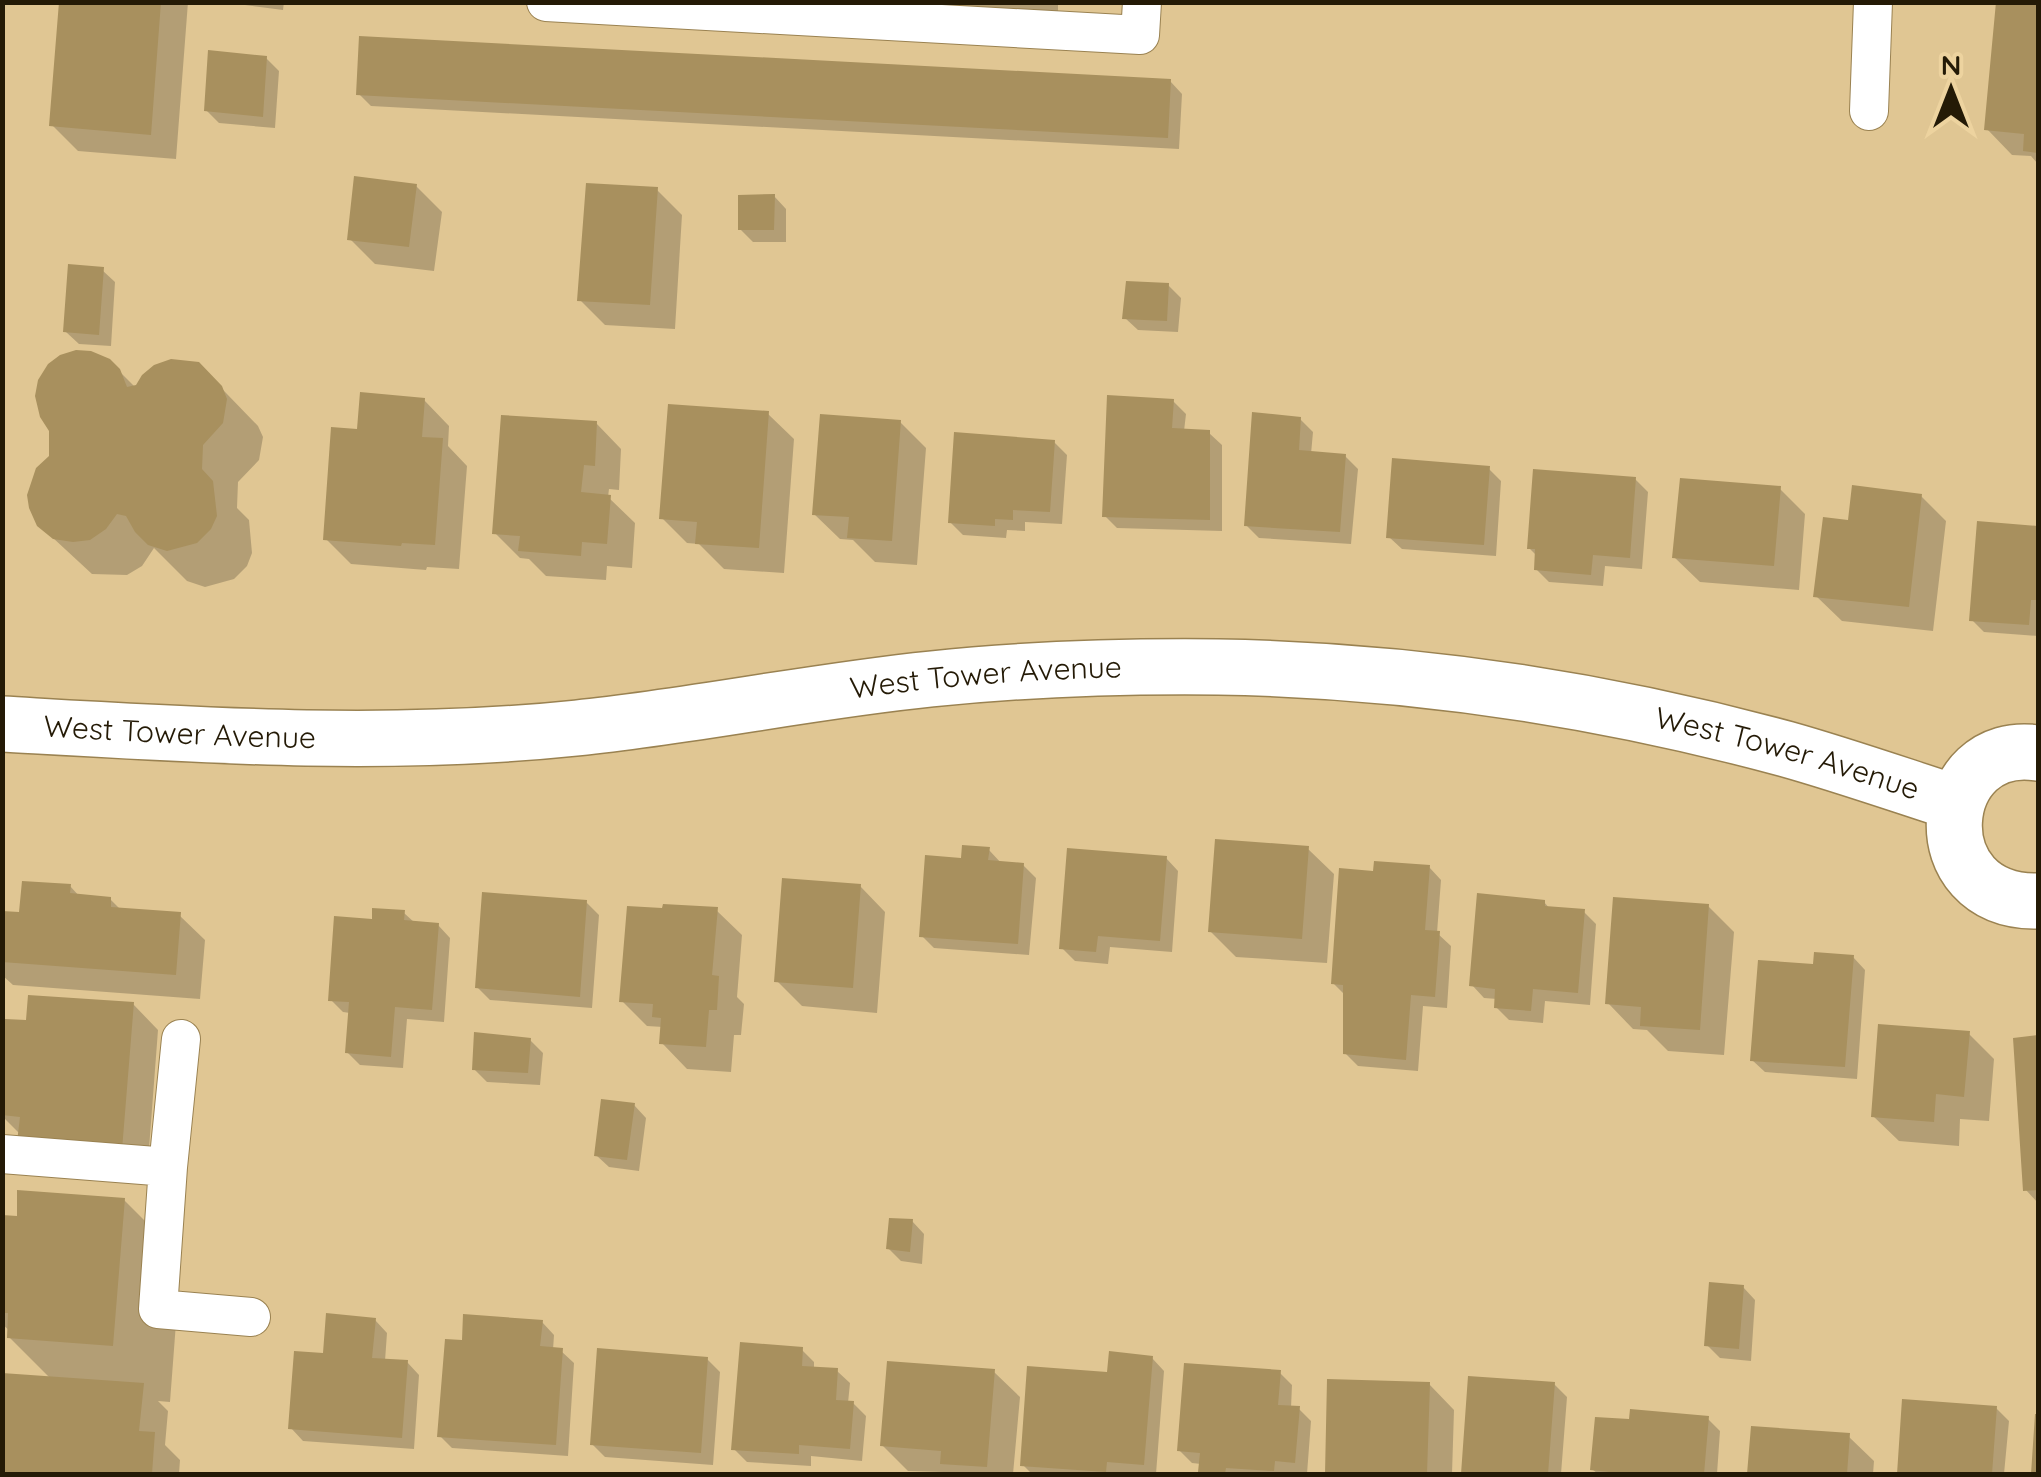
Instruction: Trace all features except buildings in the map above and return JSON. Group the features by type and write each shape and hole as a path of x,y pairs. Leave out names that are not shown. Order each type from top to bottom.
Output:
{"street":[{"name":"West Tower Avenue","path":"2,724 418,740 577,728 929,679 1046,669 1220,667 1394,677 1568,700 1786,749 1956,803"},
{"name":"West Tower Avenue","path":"2038,753 2008,754 1986,764 1968,781 1956,803 1953,828 1957,852 1969,874 1989,890 2012,900 2038,901"}],"lane":[{"path":"546,2 1140,34 1142,2"},
{"path":"1869,112 1873,2"},
{"path":"180,1039 158,1309 251,1316"},
{"path":"2,1154 168,1167"}]}
